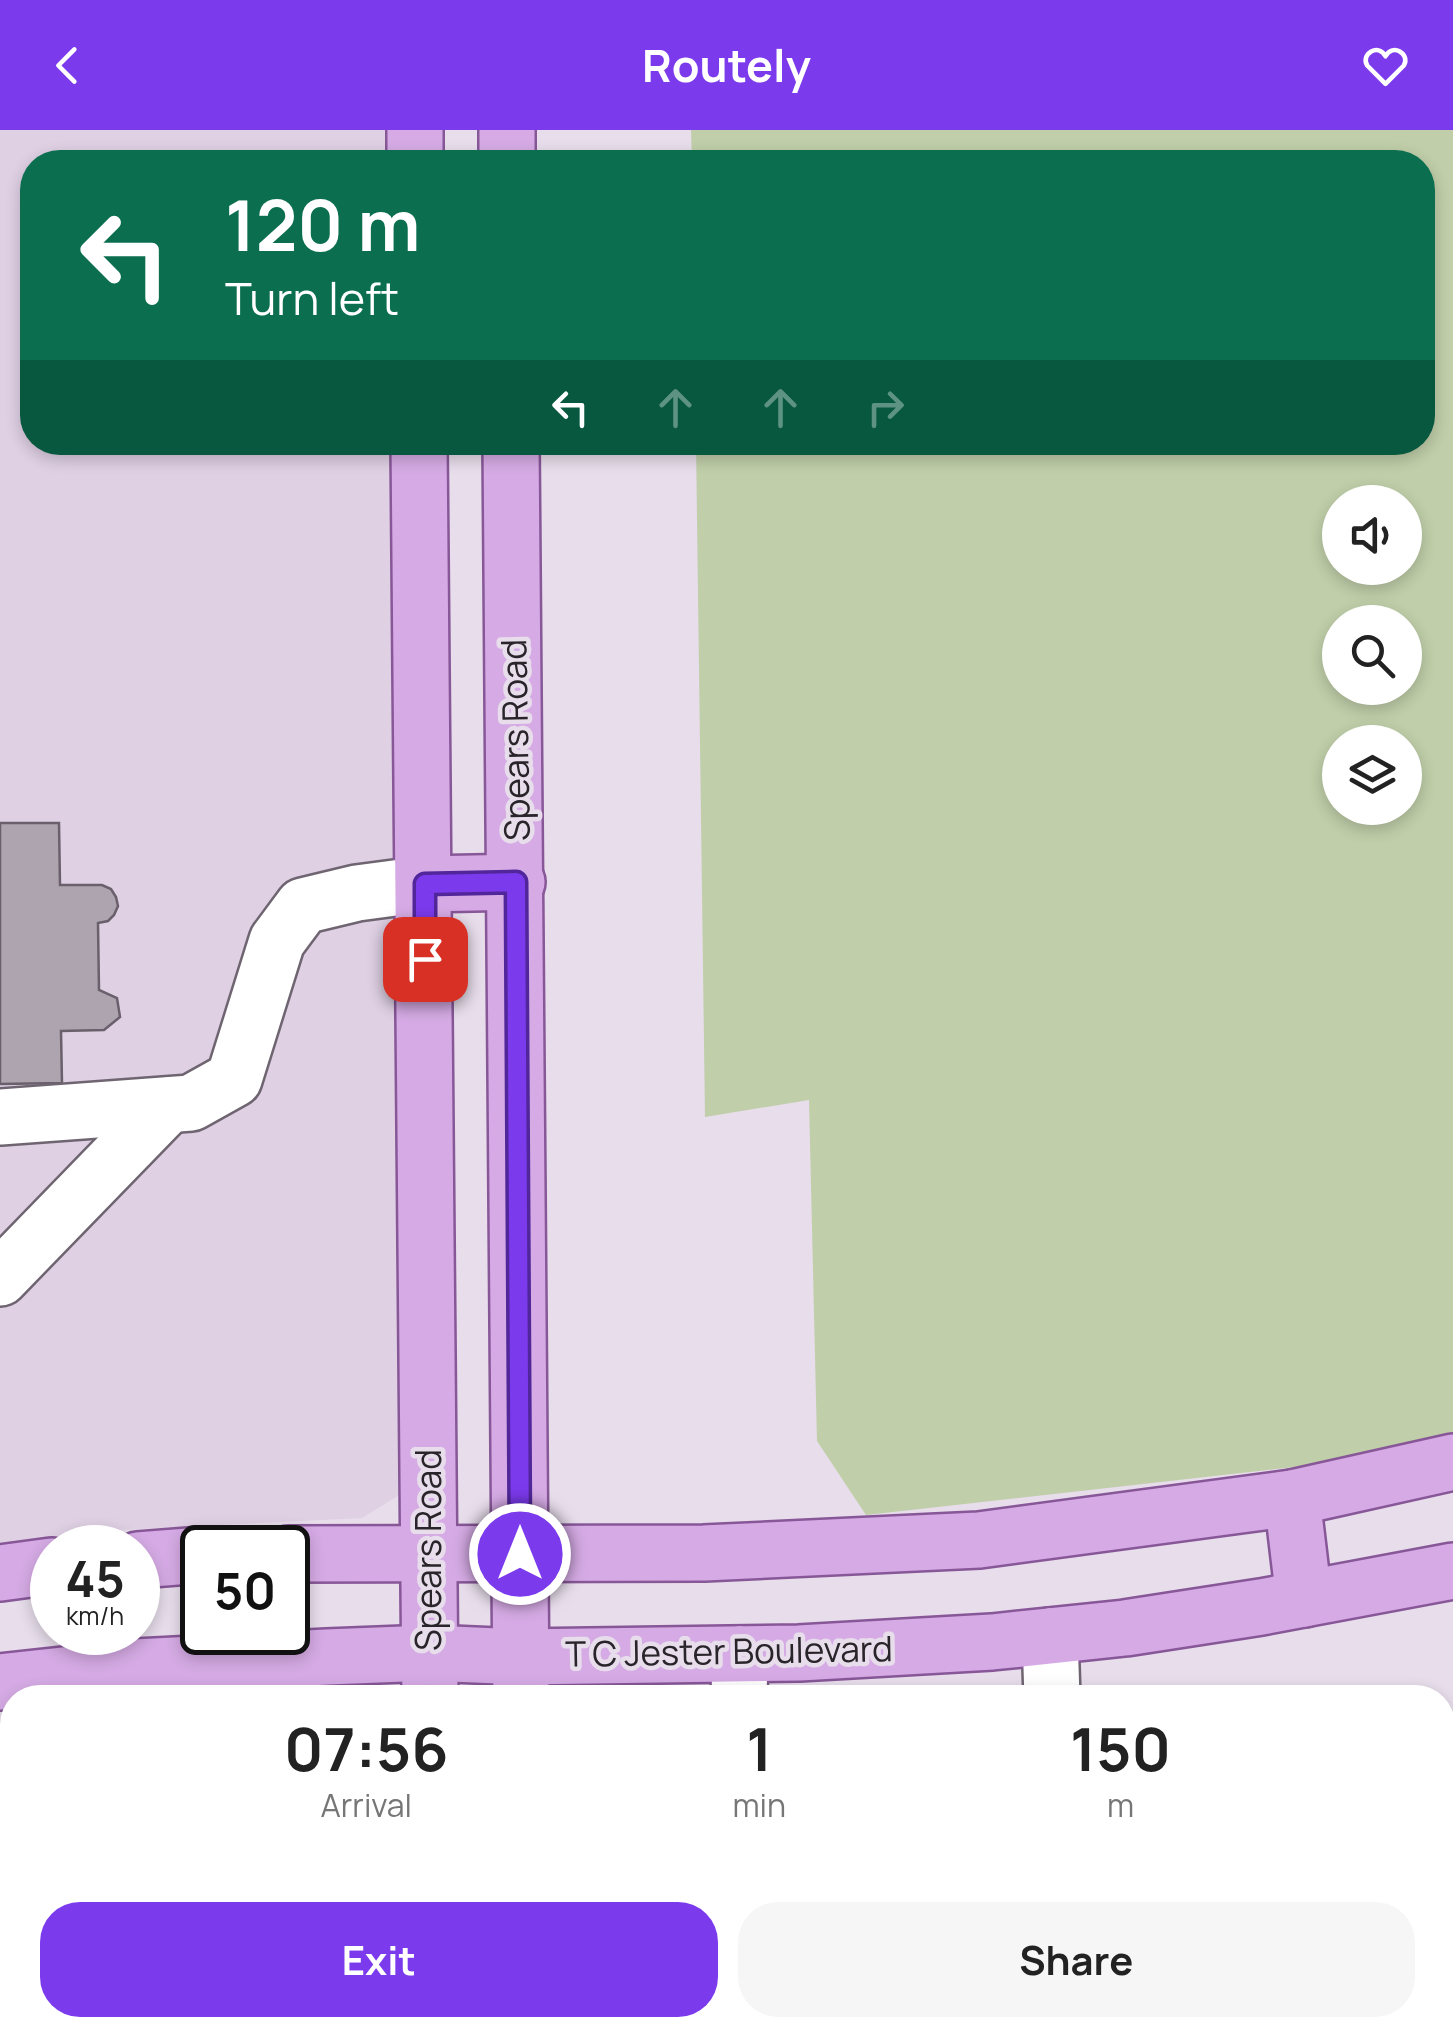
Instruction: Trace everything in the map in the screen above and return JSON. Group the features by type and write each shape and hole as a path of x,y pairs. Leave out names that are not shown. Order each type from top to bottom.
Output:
{"main road":[{"name":"Spears Road","path":"419,455 429,1675"},
{"name":"Spears Road","path":"511,455 520,1677"},
{"path":"425,884 516,882"},
{"path":"310,1554 704,1554 980,1540 1292,1498 1453,1462"},
{"path":"1292,1498 1304,1599"},
{"path":"0,1573 30,1569"},
{"name":"T C Jester Boulevard","path":"0,1682 152,1666 520,1677 740,1676 1125,1628 1453,1570"}],"street":[{"path":"1,1118 191,1103 234,1079 277,941 303,906 357,893 425,884"},
{"path":"0,1278 168,1106"},
{"path":"1050,1636 1052,1685"}],"shaded area":[{"path":"0,130 389,130 389,150 20,150 20,455 393,455 409,1489 362,1518 160,1528 30,1525 30,1540 0,1544"}],"green space":[{"path":"691,130 1453,130 1453,1433 1303,1466 866,1515 817,1441 809,1100 705,1117 696,455 1435,455 1435,150 692,150"}],"building":[{"path":"0,823 59,823 60,885 102,885 116,897 114,915 98,923 99,990 117,998 120,1017 104,1030 61,1031 62,1083 0,1084"}],"route":[{"path":"425,959 425,884 516,882 520,1554"}]}
